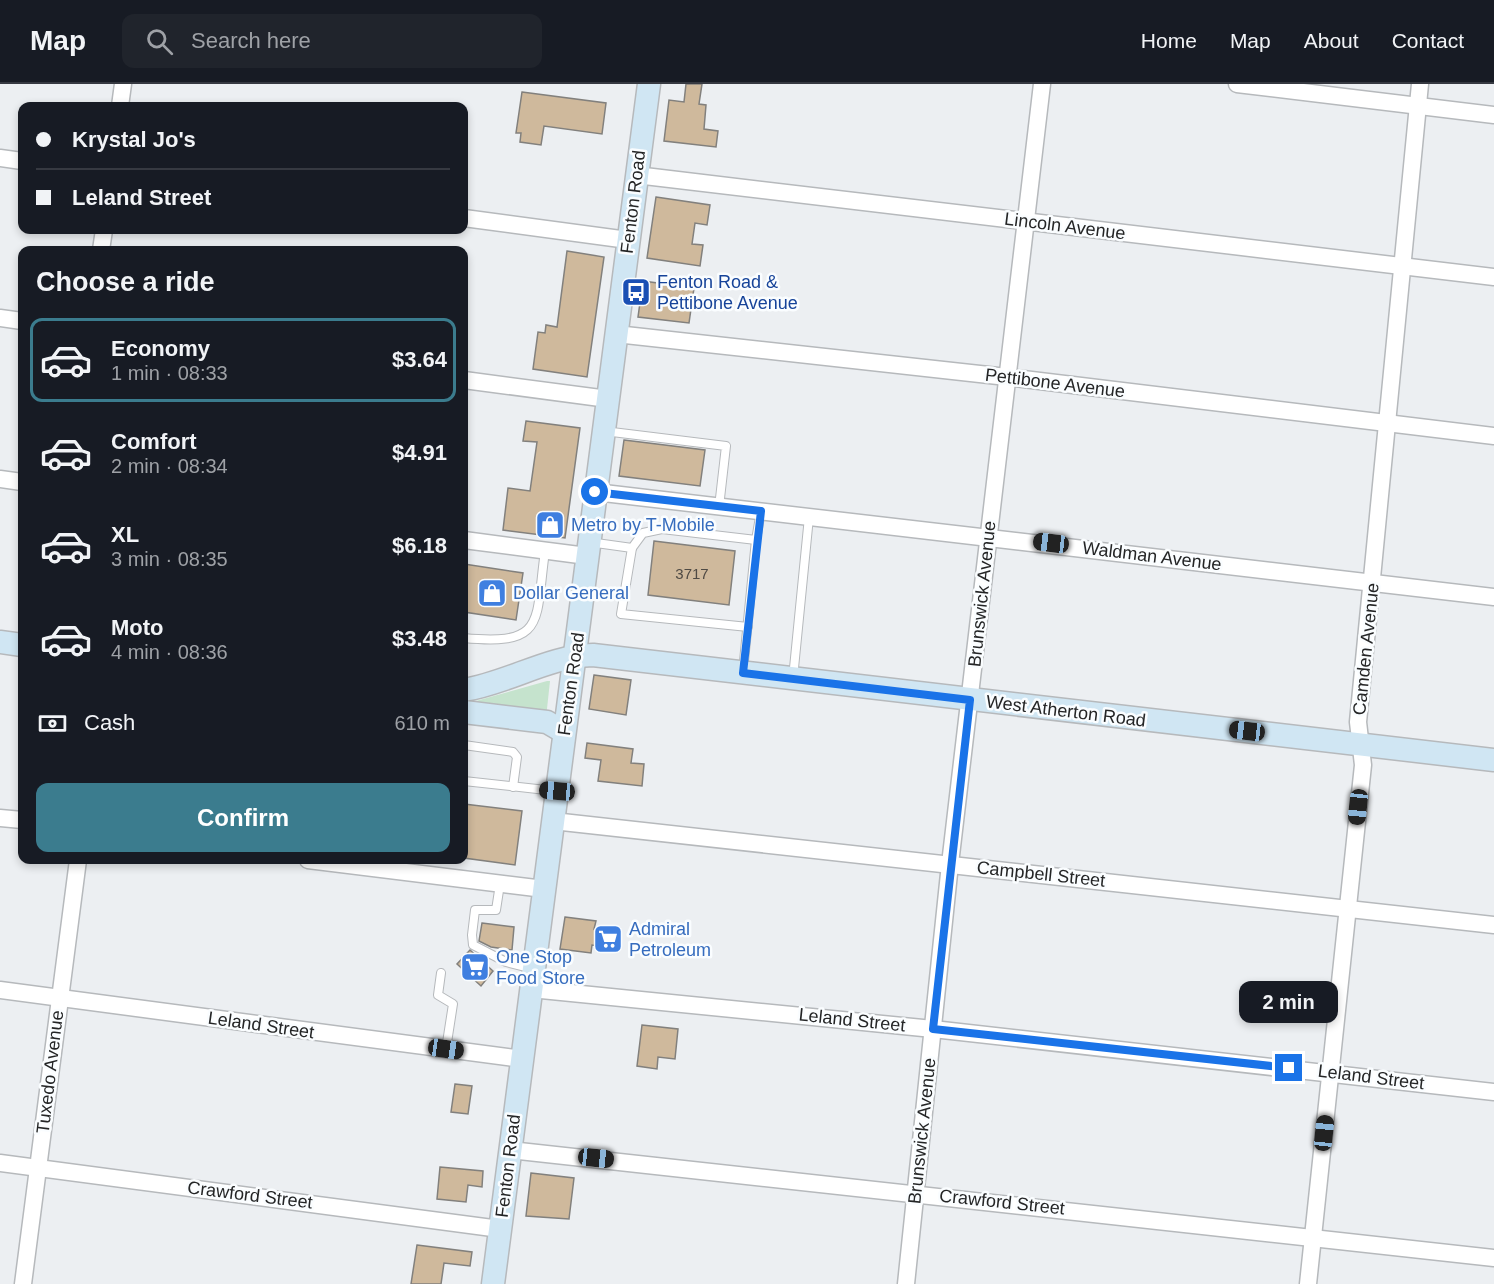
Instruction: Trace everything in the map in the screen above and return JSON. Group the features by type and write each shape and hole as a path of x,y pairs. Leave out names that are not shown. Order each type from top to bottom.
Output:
{"street":[{"path":"121,102 123,84"},
{"name":"Fenton Road","path":"493,1284 649,84"},
{"name":"Brunswick Avenue","path":"906,1284 950,864 1042,84"},
{"path":"1238,84 1494,115"},
{"name":"Camden Avenue","path":"1308,1284 1363,765 1358,722 1420,84"},
{"path":"0,158 18,160"},
{"name":"Lincoln Avenue","path":"636,175 1494,277"},
{"path":"468,219 628,240"},
{"path":"0,318 18,320"},
{"name":"Pettibone Avenue","path":"616,334 1006,377 1494,436"},
{"path":"468,381 608,399"},
{"path":"0,479 18,481"},
{"name":"Waldman Avenue","path":"595,492 988,536 1494,597"},
{"path":"468,541 545,551 588,549"},
{"path":"0,642 18,644"},
{"name":"West Atherton Road","path":"468,689 507,679 575,655 593,655 1494,760"},
{"path":"468,712 547,722 564,732"},
{"path":"0,818 18,820"},
{"name":"Campbell Street","path":"553,821 1348,907 1494,925"},
{"name":"Tuxedo Avenue","path":"23,1284 77,864"},
{"path":"367,864 411,867 500,884 544,889"},
{"name":"Leland Street","path":"532,979 933,1029 1494,1092"},
{"name":"Leland Street","path":"0,990 522,1059"},
{"name":"Crawford Street","path":"510,1150 1494,1258"},
{"name":"Crawford Street","path":"0,1163 500,1229"}],"lane":[{"path":"604,430 726,446 719,507"},
{"path":"743,673 761,511"},
{"path":"793,679 809,516"},
{"path":"748,627 621,614 632,548 643,533 662,530 756,540"},
{"path":"588,549 632,548"},
{"path":"468,638 498,641 517,638 532,627 545,551"},
{"path":"468,746 513,752 517,757 513,787"},
{"path":"468,781 557,791"},
{"path":"500,884 496,910 475,910 472,935 474,945 532,979"},
{"path":"441,973 438,995 453,1004 446,1049"}],"green space":[{"path":"547,681 550,681 546,718 468,703"}],"building":[{"path":"686,84 702,84 699,104 706,105 704,129 718,131 716,147 664,141 669,100 684,102"},
{"path":"522,92 606,103 602,134 544,126 541,145 520,142 521,133 516,133"},
{"path":"656,197 710,205 707,225 695,223 692,244 703,245 700,266 647,258"},
{"path":"567,251 604,257 587,377 533,369 538,332 545,333 546,325 557,327"},
{"path":"643,281 694,288 689,323 638,317"},
{"path":"526,421 580,428 565,538 503,530 508,488 530,491 537,442 523,441"},
{"path":"624,440 705,450 700,486 619,476"},
{"path":"654,541 735,551 729,605 648,595"},
{"name":"Dollar General","path":"468,565 523,573 516,620 468,613"},
{"path":"594,675 631,680 626,715 589,709"},
{"path":"587,743 633,749 631,763 644,764 642,786 598,781 601,760 585,758"},
{"path":"468,804 522,811 515,865 468,859"},
{"path":"565,917 596,921 594,929 617,932 615,948 592,945 591,953 560,949"},
{"path":"482,923 514,927 512,950 491,947 479,941"},
{"path":"470,950 493,971 481,986 457,964"},
{"path":"642,1025 678,1029 675,1059 658,1057 657,1069 637,1066"},
{"path":"455,1084 472,1086 468,1114 451,1112"},
{"path":"440,1167 483,1171 482,1187 468,1185 466,1202 437,1199"},
{"path":"531,1173 574,1178 569,1219 526,1216"},
{"path":"417,1245 472,1252 470,1266 444,1263 441,1284 411,1284"}],"place":[{"name":"Fenton Road & Pettibone Avenue","path":"636,292"},
{"name":"Metro by T-Mobile","path":"550,525"},
{"name":"Dollar General","path":"492,593"},
{"name":"Admiral Petroleum","path":"608,939"},
{"name":"One Stop Food Store","path":"475,967"}],"route":[{"path":"595,492 761,511 743,673 970,700 933,1029 1289,1068"}]}
